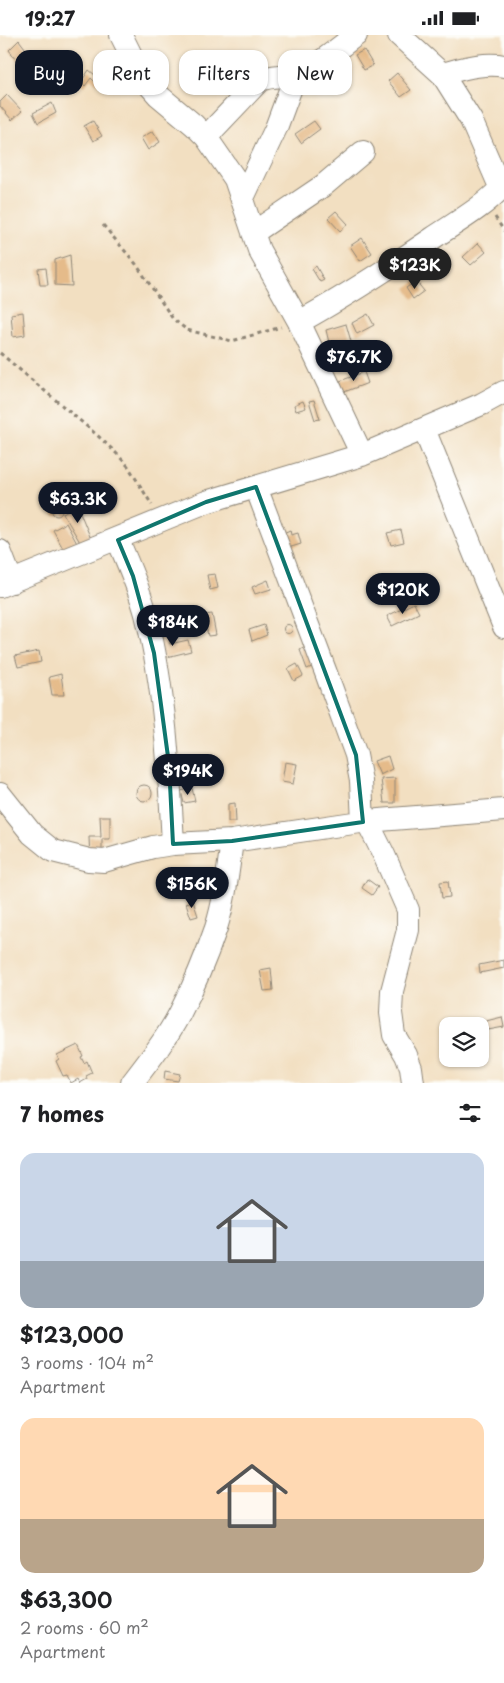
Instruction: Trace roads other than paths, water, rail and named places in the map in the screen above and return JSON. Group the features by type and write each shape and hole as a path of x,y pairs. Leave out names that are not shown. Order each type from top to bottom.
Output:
{"street":[{"path":"121,35 142,77 158,95 206,137 232,175 265,263 299,323 362,455"},
{"path":"335,50 356,35"},
{"path":"299,323 417,249 486,202 502,187 471,120 442,74 399,35"},
{"path":"442,74 466,68 504,65"},
{"path":"206,137 260,80 269,76 278,75"},
{"path":"242,200 276,128 288,95"},
{"path":"253,233 324,185 362,152"},
{"path":"0,551 6,584 206,502 362,455 482,404 504,392"},
{"path":"424,429 504,627"},
{"path":"256,487 356,755 365,822 384,855 408,910 408,929 392,991 392,1013 394,1035 406,1055 411,1068 413,1083"},
{"path":"118,539 145,613 154,653 163,708 169,764 173,844"},
{"path":"0,794 22,823 53,851 73,857 104,861 153,847 173,844 232,841 365,822 504,809"},
{"path":"132,1083 157,1050 180,1014 201,966 216,927 226,888 232,841"}]}
